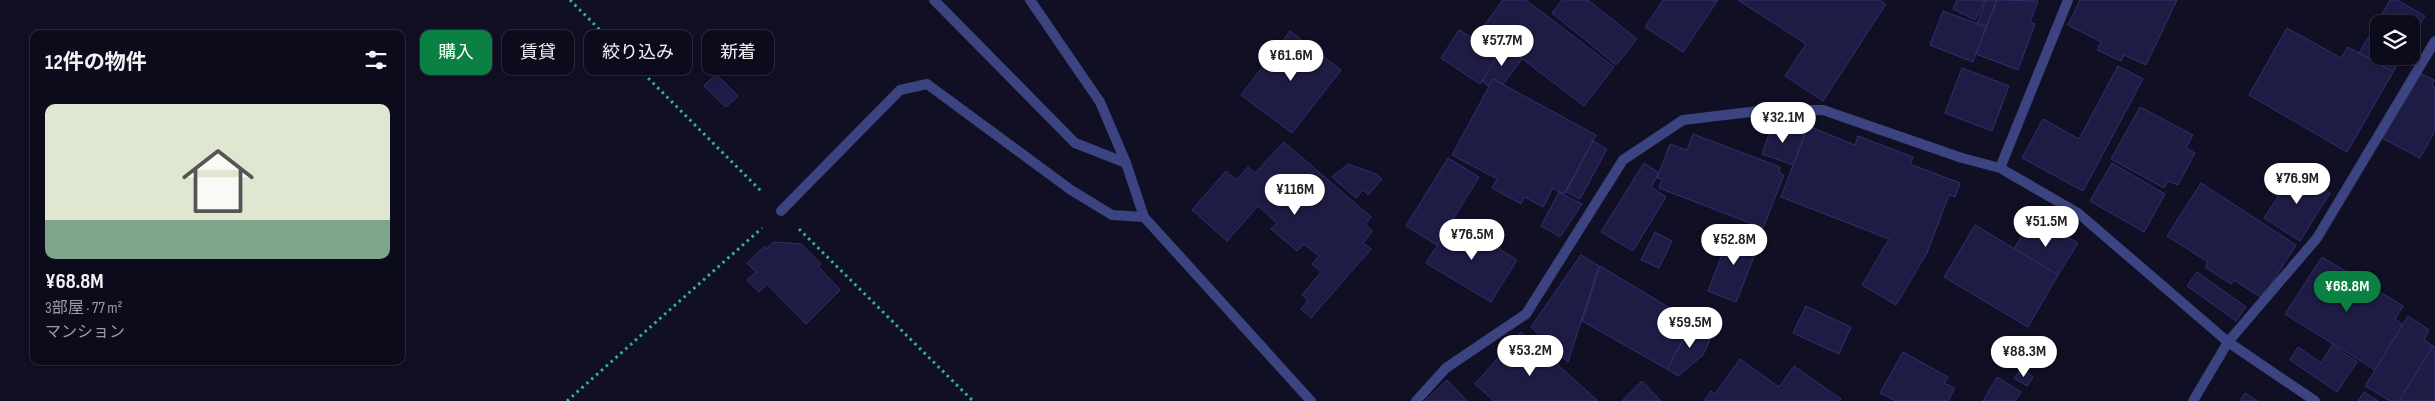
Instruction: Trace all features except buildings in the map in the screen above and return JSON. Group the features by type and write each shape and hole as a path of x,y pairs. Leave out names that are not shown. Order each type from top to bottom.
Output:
{"street":[{"path":"934,0 1075,143 1126,164"},
{"path":"1030,0 1100,102 1126,164 1144,217 1312,401"},
{"path":"2000,168 2068,0"},
{"path":"2193,401 2228,342 2317,238 2435,42"},
{"path":"781,211 900,90 927,84 1079,195 1112,215 1144,217"},
{"path":"1416,401 1446,368 1526,314 1623,160 1683,120 1768,110 1822,110 1962,158 2000,168 2078,214 2228,342 2315,401"}],"path":[{"path":"570,0 973,401"},
{"path":"567,401 781,211"}]}
